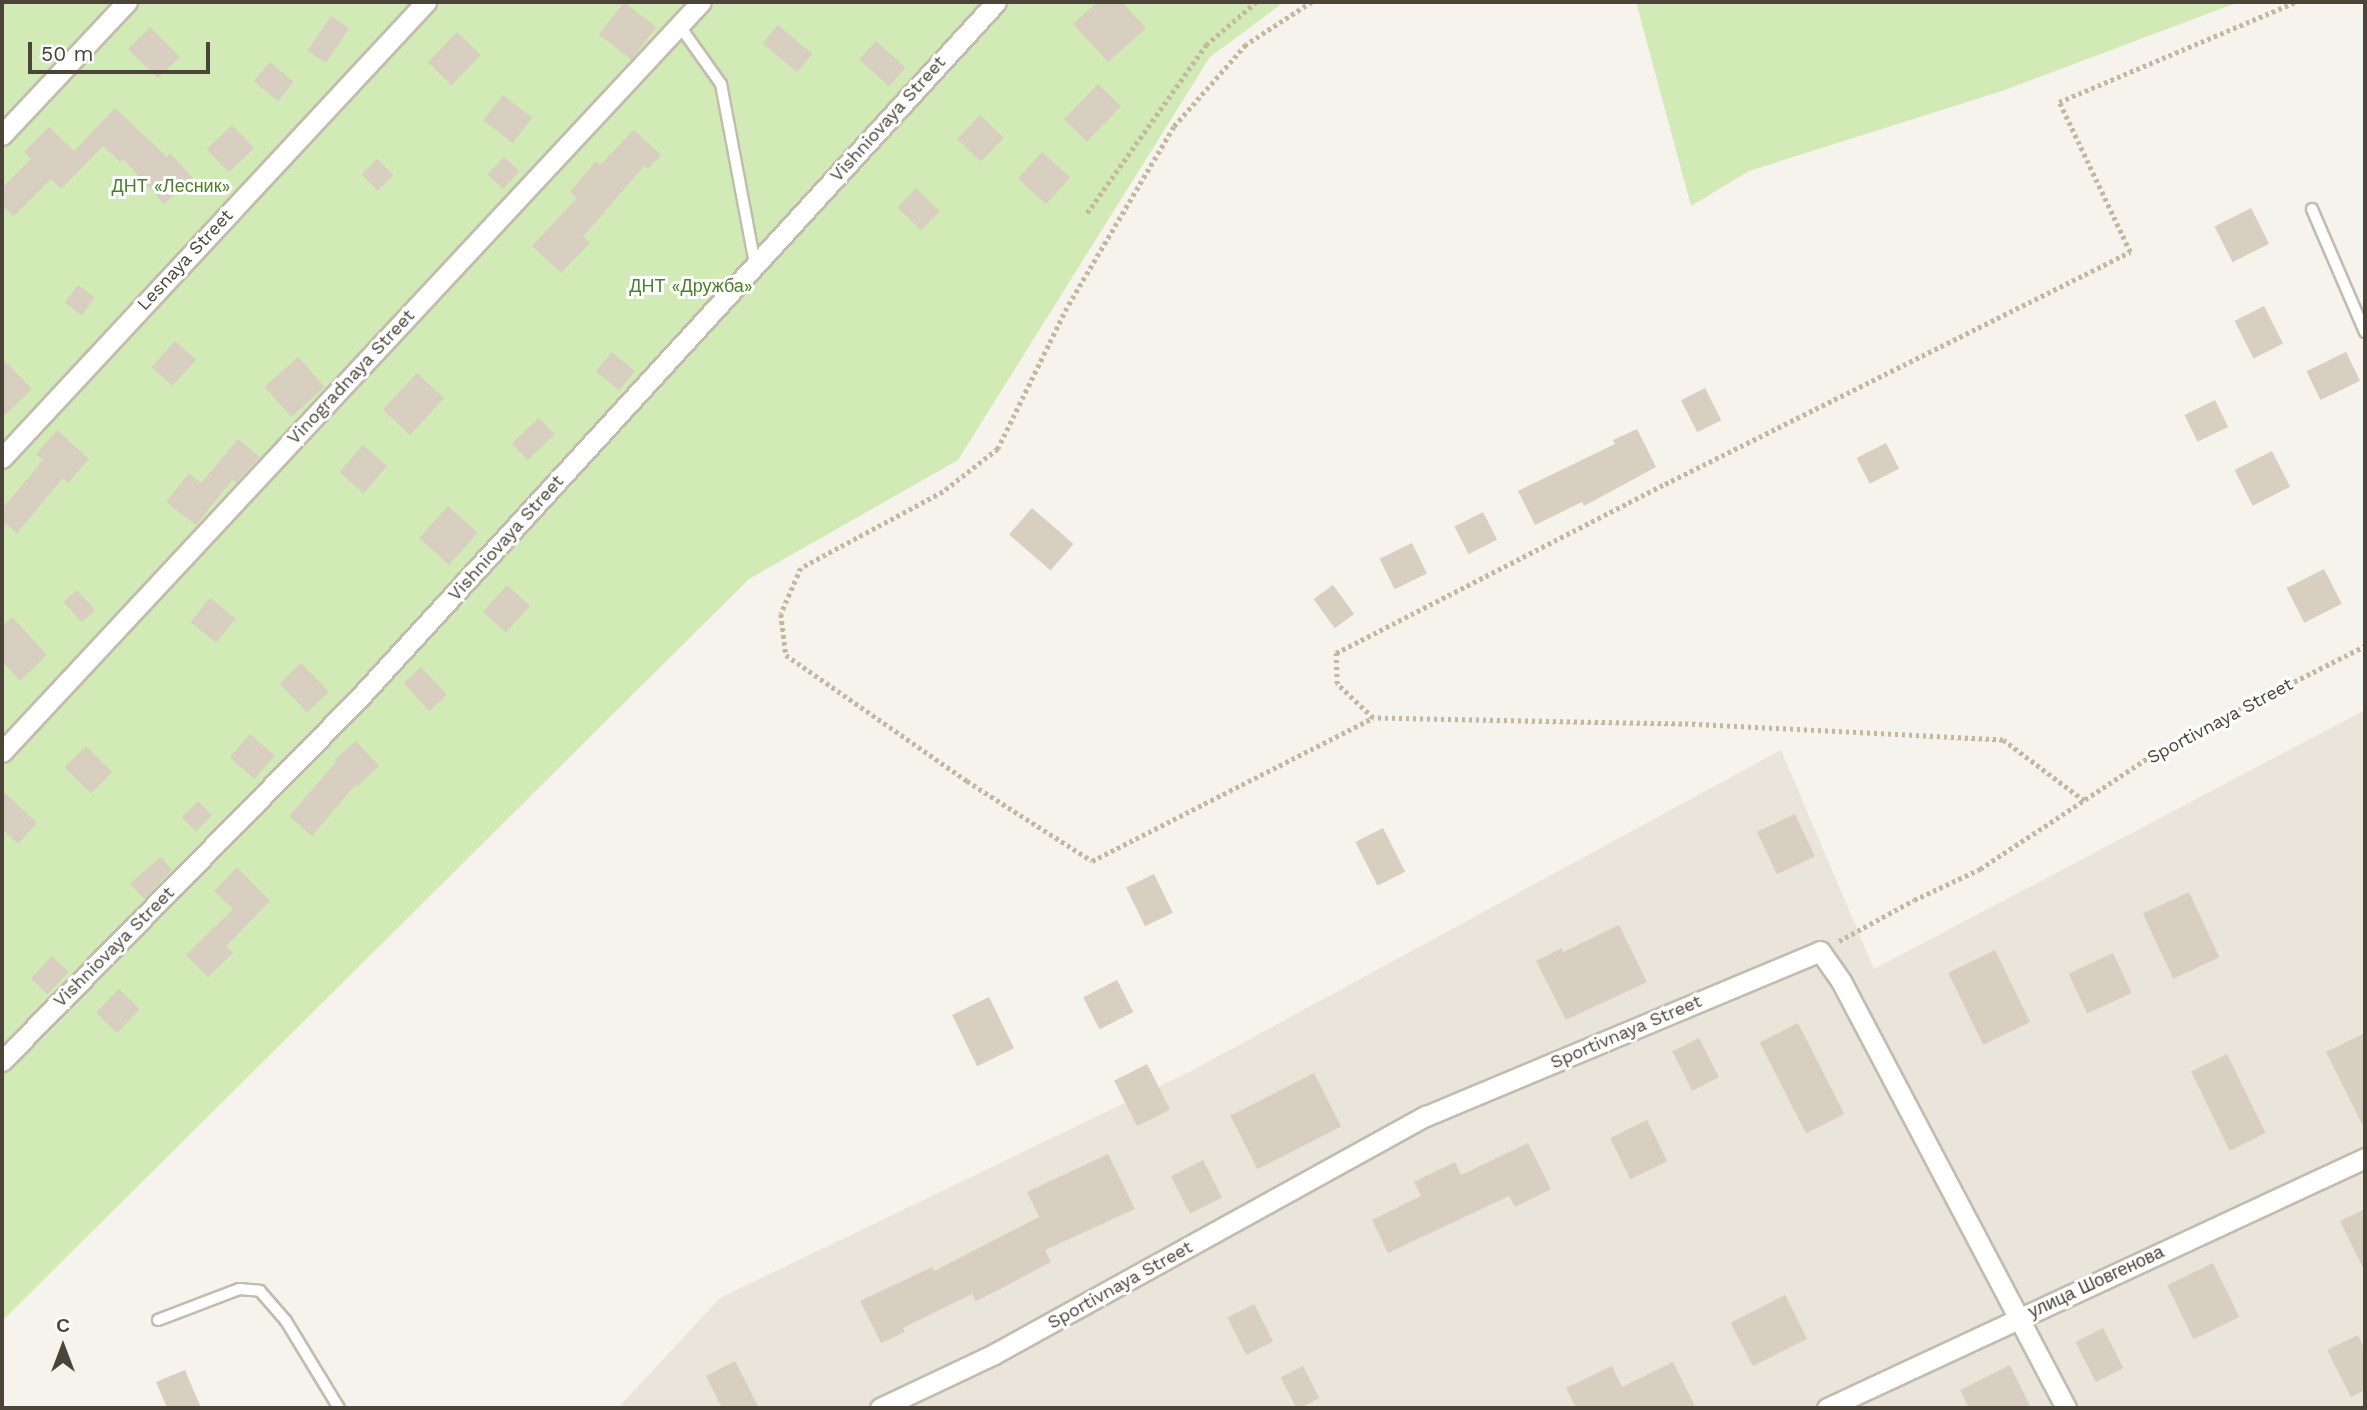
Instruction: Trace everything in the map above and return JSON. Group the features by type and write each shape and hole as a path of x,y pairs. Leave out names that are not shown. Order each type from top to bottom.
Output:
{"street":[{"path":"2,135 127,2"},
{"name":"Lesnaya Street","path":"2,458 426,2"},
{"name":"Vinogradnaya Street","path":"2,752 701,2"},
{"name":"Vishniovaya Street","path":"2,1061 359,698 996,2"},
{"path":"1820,951 1841,981 2016,1319 2066,1408"},
{"name":"Sportivnaya Street","path":"880,1408 995,1354 1426,1116 1820,951"},
{"name":"улица Шовгенова","path":"1827,1408 2365,1158"}],"lane":[{"path":"679,25 720,84 755,265"},
{"path":"2312,209 2365,332"},
{"path":"158,1321 239,1289 260,1292 286,1321 339,1408"}],"path":[{"path":"1087,213 1206,45 1256,2"},
{"path":"1312,2 1246,45 1174,127 1067,308 998,449 943,492 801,568 781,614 786,656 967,781 1092,861 1373,718 1682,724 2003,740 2084,801"},
{"path":"1373,718 1337,684 1336,653 1665,484 2130,252 2059,102 2296,2"},
{"name":"Sportivnaya Street","path":"1820,951 1914,900 1980,869 2163,748 2365,646"}],"shaded area":[{"path":"2365,710 2365,1408 618,1408 720,1298 1191,1071 1781,750 1874,969"}],"green space":[{"name":"ДНТ «Дружба»","path":"2,2 1284,2 1210,57 958,460 749,579 2,1321"},
{"path":"1636,2 2239,2 2005,90 1749,171 1691,206"}],"building":[{"path":"624,2 656,27 631,60 599,34"},
{"path":"1097,2 1122,2 1146,28 1108,62 1073,24"},
{"path":"331,16 349,28 326,63 308,51"},
{"path":"778,25 812,54 797,72 763,43"},
{"path":"150,27 180,57 158,79 128,49"},
{"path":"457,32 481,55 452,85 428,62"},
{"path":"876,41 906,68 889,86 859,60"},
{"path":"270,62 294,82 278,101 254,81"},
{"path":"1098,84 1121,106 1087,141 1064,119"},
{"path":"503,95 532,118 512,143 483,120"},
{"path":"115,108 167,157 170,153 193,178 164,204 123,159 120,162 103,146 61,189 51,179 14,216 2,205 2,188 31,159 24,152 49,127 74,151"},
{"path":"980,115 1004,138 981,162 957,139"},
{"path":"232,125 254,148 229,172 207,149"},
{"path":"634,130 661,155 648,169 644,166 583,237 590,243 561,273 532,246 577,198 570,192 596,161 600,165"},
{"path":"1042,152 1070,177 1046,204 1018,179"},
{"path":"504,157 519,171 503,189 488,175"},
{"path":"377,159 393,175 378,191 361,175"},
{"path":"916,188 940,211 921,230 897,207"},
{"path":"2251,208 2269,244 2233,262 2214,227"},
{"path":"78,285 95,298 82,315 65,303"},
{"path":"2264,306 2283,343 2254,358 2235,321"},
{"path":"175,341 196,360 172,386 152,367"},
{"path":"612,352 635,371 619,390 596,371"},
{"path":"2346,352 2360,381 2320,400 2306,371"},
{"path":"298,357 325,387 291,417 265,387"},
{"path":"2,358 32,389 2,418"},
{"path":"417,373 444,398 410,435 383,410"},
{"path":"1705,388 1721,420 1697,432 1681,400"},
{"path":"2215,400 2228,427 2198,442 2184,415"},
{"path":"539,418 555,435 528,460 512,443"},
{"path":"1637,429 1656,467 1584,506 1582,502 1535,525 1518,491 1615,444 1613,440"},
{"path":"57,430 89,459 68,483 63,478 17,533 2,521 2,509 43,460 36,454"},
{"path":"238,439 260,457 236,483 232,480 196,525 166,502 189,473 201,483"},
{"path":"1886,443 1899,469 1870,484 1857,458"},
{"path":"363,445 387,466 364,493 339,472"},
{"path":"2272,451 2290,487 2253,506 2235,470"},
{"path":"448,506 478,533 449,565 419,538"},
{"path":"1032,508 1074,544 1051,570 1009,534"},
{"path":"1483,512 1497,540 1469,554 1454,527"},
{"path":"1412,543 1427,574 1395,589 1380,559"},
{"path":"2324,569 2342,604 2304,623 2287,588"},
{"path":"507,585 530,606 506,632 483,612"},
{"path":"1333,585 1354,614 1335,628 1314,599"},
{"path":"77,590 95,610 82,622 64,602"},
{"path":"210,598 236,619 216,643 190,622"},
{"path":"12,617 47,655 20,681 2,661 2,626"},
{"path":"301,663 329,692 307,713 279,684"},
{"path":"421,667 447,695 429,711 403,683"},
{"path":"250,734 275,756 255,779 230,757"},
{"path":"356,741 379,766 358,786 356,784 312,836 289,816 336,762 334,760"},
{"path":"86,746 112,772 91,793 65,767"},
{"path":"2,790 37,823 18,844 2,829"},
{"path":"198,801 212,815 196,831 182,817"},
{"path":"1795,814 1815,857 1777,874 1757,832"},
{"path":"1383,828 1405,872 1378,886 1355,842"},
{"path":"161,857 172,870 144,899 130,883"},
{"path":"237,867 270,901 226,946 233,953 208,977 186,955 233,909 214,891"},
{"path":"1154,874 1173,913 1145,926 1126,888"},
{"path":"2189,892 2219,957 2173,979 2143,914"},
{"path":"1619,925 1647,982 1566,1020 1536,961 1562,948 1563,952"},
{"path":"1995,950 2030,1022 1983,1045 1948,973"},
{"path":"2113,953 2132,993 2087,1014 2069,974"},
{"path":"52,956 69,972 48,994 31,979"},
{"path":"1117,980 1133,1012 1099,1029 1083,997"},
{"path":"119,989 140,1009 117,1033 96,1013"},
{"path":"989,997 1014,1048 977,1066 952,1015"},
{"path":"1798,1023 1844,1114 1806,1133 1760,1043"},
{"path":"2365,1033 2365,1130 2326,1052"},
{"path":"1699,1038 1719,1077 1692,1091 1672,1052"},
{"path":"2227,1054 2266,1133 2230,1151 2191,1072"},
{"path":"1147,1064 1170,1109 1137,1126 1114,1081"},
{"path":"1314,1073 1341,1126 1257,1169 1230,1116"},
{"path":"1647,1120 1667,1161 1630,1179 1610,1138"},
{"path":"1528,1143 1551,1189 1515,1207 1509,1196 1388,1253 1372,1220 1421,1196 1414,1182 1455,1162 1461,1175"},
{"path":"1108,1154 1135,1209 1045,1250 1051,1262 1004,1287 976,1301 972,1294 903,1328 905,1332 881,1343 860,1301 932,1267 934,1271 1039,1217 1027,1192"},
{"path":"1203,1160 1222,1197 1190,1214 1171,1176"},
{"path":"2365,1209 2365,1272 2340,1221"},
{"path":"2213,1263 2239,1317 2193,1339 2167,1285"},
{"path":"1785,1295 1807,1339 1753,1366 1731,1323"},
{"path":"1254,1304 1273,1341 1246,1355 1227,1318"},
{"path":"2103,1328 2123,1368 2096,1382 2075,1342"},
{"path":"2358,1335 2365,1350 2365,1390 2351,1397 2327,1350"},
{"path":"735,1361 759,1408 722,1408 706,1376"},
{"path":"1673,1362 1696,1408 1576,1408 1566,1388 1612,1366 1622,1387"},
{"path":"2010,1365 2031,1408 1969,1408 1960,1390"},
{"path":"1303,1366 1319,1398 1296,1408 1281,1377"},
{"path":"185,1370 201,1408 167,1408 156,1382"}],"park label":[{"name":"ДНТ «Лесник»","path":"171,186"}]}
